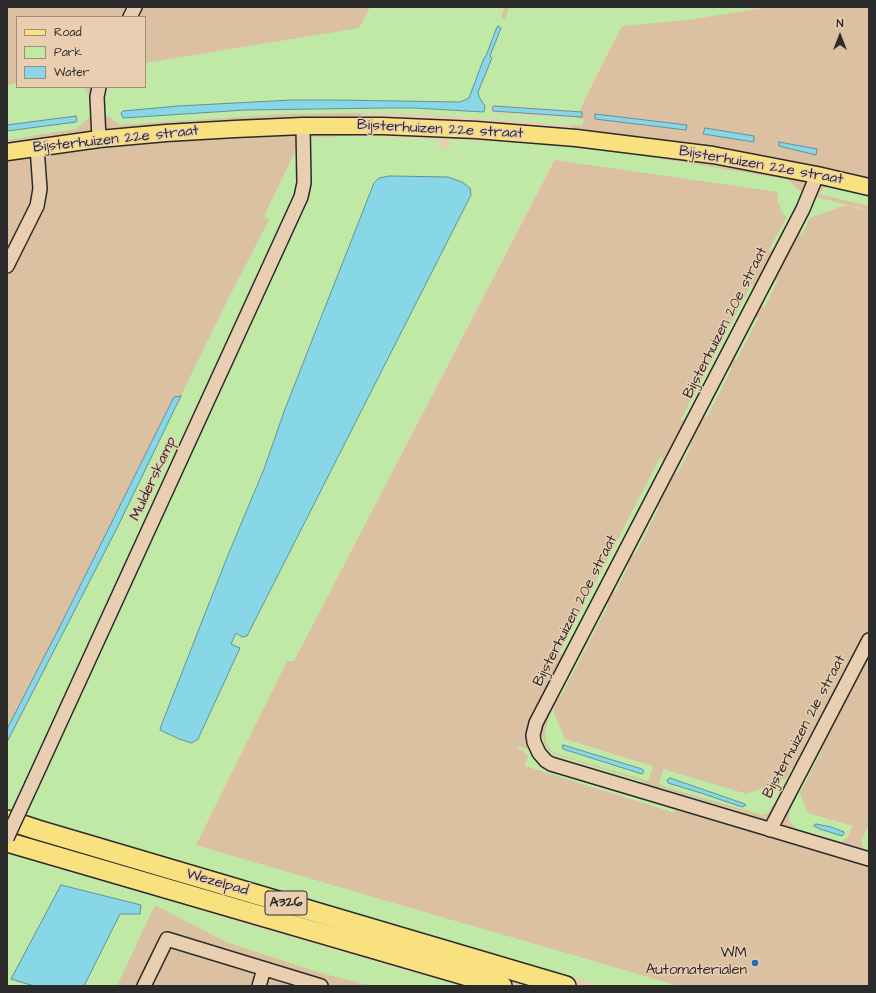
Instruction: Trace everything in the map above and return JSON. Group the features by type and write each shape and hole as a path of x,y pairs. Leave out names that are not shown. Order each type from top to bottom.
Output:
{"highway":[{"name":"Wezelpad","path":"7,820 566,986"},
{"name":"Wezelpad","path":"7,842 502,986"}],"main road":[{"name":"Bijsterhuizen 22e straat","path":"7,152 99,139 166,133 304,126 391,126 476,130 576,138 713,155 817,175 869,187"}],"street":[{"path":"130,16 135,7"},
{"path":"99,88 97,97 99,139"},
{"name":"Mulderskamp","path":"7,838 301,197 304,183 304,126"},
{"path":"7,266 37,206 40,189 37,147"},
{"name":"Bijsterhuizen 20e straat","path":"817,175 803,209 536,723 533,735 534,742 539,753 551,764 869,859"},
{"name":"Bijsterhuizen 21e straat","path":"770,830 869,640"},
{"path":"144,986 167,939 264,969 292,982 321,986"},
{"path":"259,986 264,969"}],"shaded area":[{"path":"7,7 605,7 372,91 55,798 7,783"},
{"path":"706,7 869,7 869,986 645,986 196,845 287,661 294,661 555,160 625,19"},
{"path":"18,862 412,986 7,986"}],"green space":[{"path":"370,7 505,7 501,18 505,19 509,7 770,7 687,20 622,26 581,105 581,111 493,105 490,109 491,113 584,119 582,126 453,116 359,113 286,114 119,125 110,117 104,115 102,104 104,88 146,88 146,63 359,28","holes":["486,56 492,58 478,92 479,97 485,106 484,112 414,108 245,110 123,118 123,111 178,106 292,100 460,102 469,98"]},
{"path":"16,83 16,88 84,88 90,97 91,116 76,129 7,140 7,85"},
{"path":"354,136 439,139 439,148 450,148 450,141 441,139 519,143 601,150 785,179 804,193 776,249 768,251 787,217 781,211 777,201 778,192 554,160 294,661 287,661 196,845 679,986 602,986 24,816 108,634 193,443 256,313 304,198 308,137","holes":["374,183 471,195 242,637 236,633 231,644 240,648 227,674 179,739 160,730 228,555 264,469 285,409"]},
{"path":"301,139 301,183 13,815 7,810 7,742 103,555 229,297 269,220 264,216"},
{"path":"830,185 869,192 869,206 819,194 824,188"},
{"path":"816,197 869,211 846,205 810,218 802,235 799,229"},
{"path":"778,280 764,308 761,303 772,282"},
{"path":"752,283 754,290 688,418 680,421"},
{"path":"759,317 736,361 733,356 752,319"},
{"path":"727,368 732,368 706,419 703,414"},
{"path":"692,445 677,474 675,469 686,446"},
{"path":"661,456 663,462 563,654 558,654"},
{"path":"659,508 634,556 631,551 653,509"},
{"path":"629,564 615,593 612,588 623,566"},
{"path":"609,604 560,698 557,693 603,605"},
{"path":"555,708 553,711 565,739 653,766 648,781 553,752 546,742 545,732 551,709"},
{"path":"540,736 543,736 547,748 554,754 645,782 641,785 555,759 546,751"},
{"path":"517,746 674,807 675,813 525,766 528,756 523,750 517,749"},
{"path":"822,750 800,793 808,813 853,826 847,838 841,842 799,830 790,822 789,810 791,805 789,804 817,751"},
{"path":"791,768 793,768 774,805 768,813 762,815 659,784 663,769 747,794 787,778"},
{"path":"659,787 761,818 756,819 661,791"},
{"path":"866,829 869,830 869,851 864,849 861,842"},
{"path":"8,852 226,918 460,986 372,986 321,973 226,942 155,905 117,986 84,986 120,914 140,914 61,885 11,978 34,986 7,986"}],"water":[{"path":"498,26 501,28 490,56 492,58 478,92 479,97 485,106 484,112 414,108 245,110 123,118 121,113 123,111 178,106 292,100 460,102 469,98"},
{"path":"494,106 582,112 582,117 493,111 492,108"},
{"path":"595,114 687,125 686,130 595,119"},
{"path":"76,116 76,122 7,131 7,125"},
{"path":"705,128 754,136 754,142 703,134"},
{"path":"779,142 817,149 816,155 779,146"},
{"path":"390,176 448,177 462,182 470,188 471,195 247,636 242,637 236,633 231,644 240,648 198,739 192,743 179,739 160,730 161,726 228,555 264,469 285,409 374,183 379,178"},
{"path":"181,396 117,528 7,742 7,729 174,397"},
{"path":"563,745 642,769 644,771 642,774 563,749"},
{"path":"670,778 746,805 742,807 668,783 667,780"},
{"path":"816,824 831,827 844,833 842,836 820,829 814,826"},
{"path":"61,885 141,905 140,914 120,914 84,986 34,986 11,979"}],"place":[{"name":"WM Automaterialen","path":"755,963"}]}
